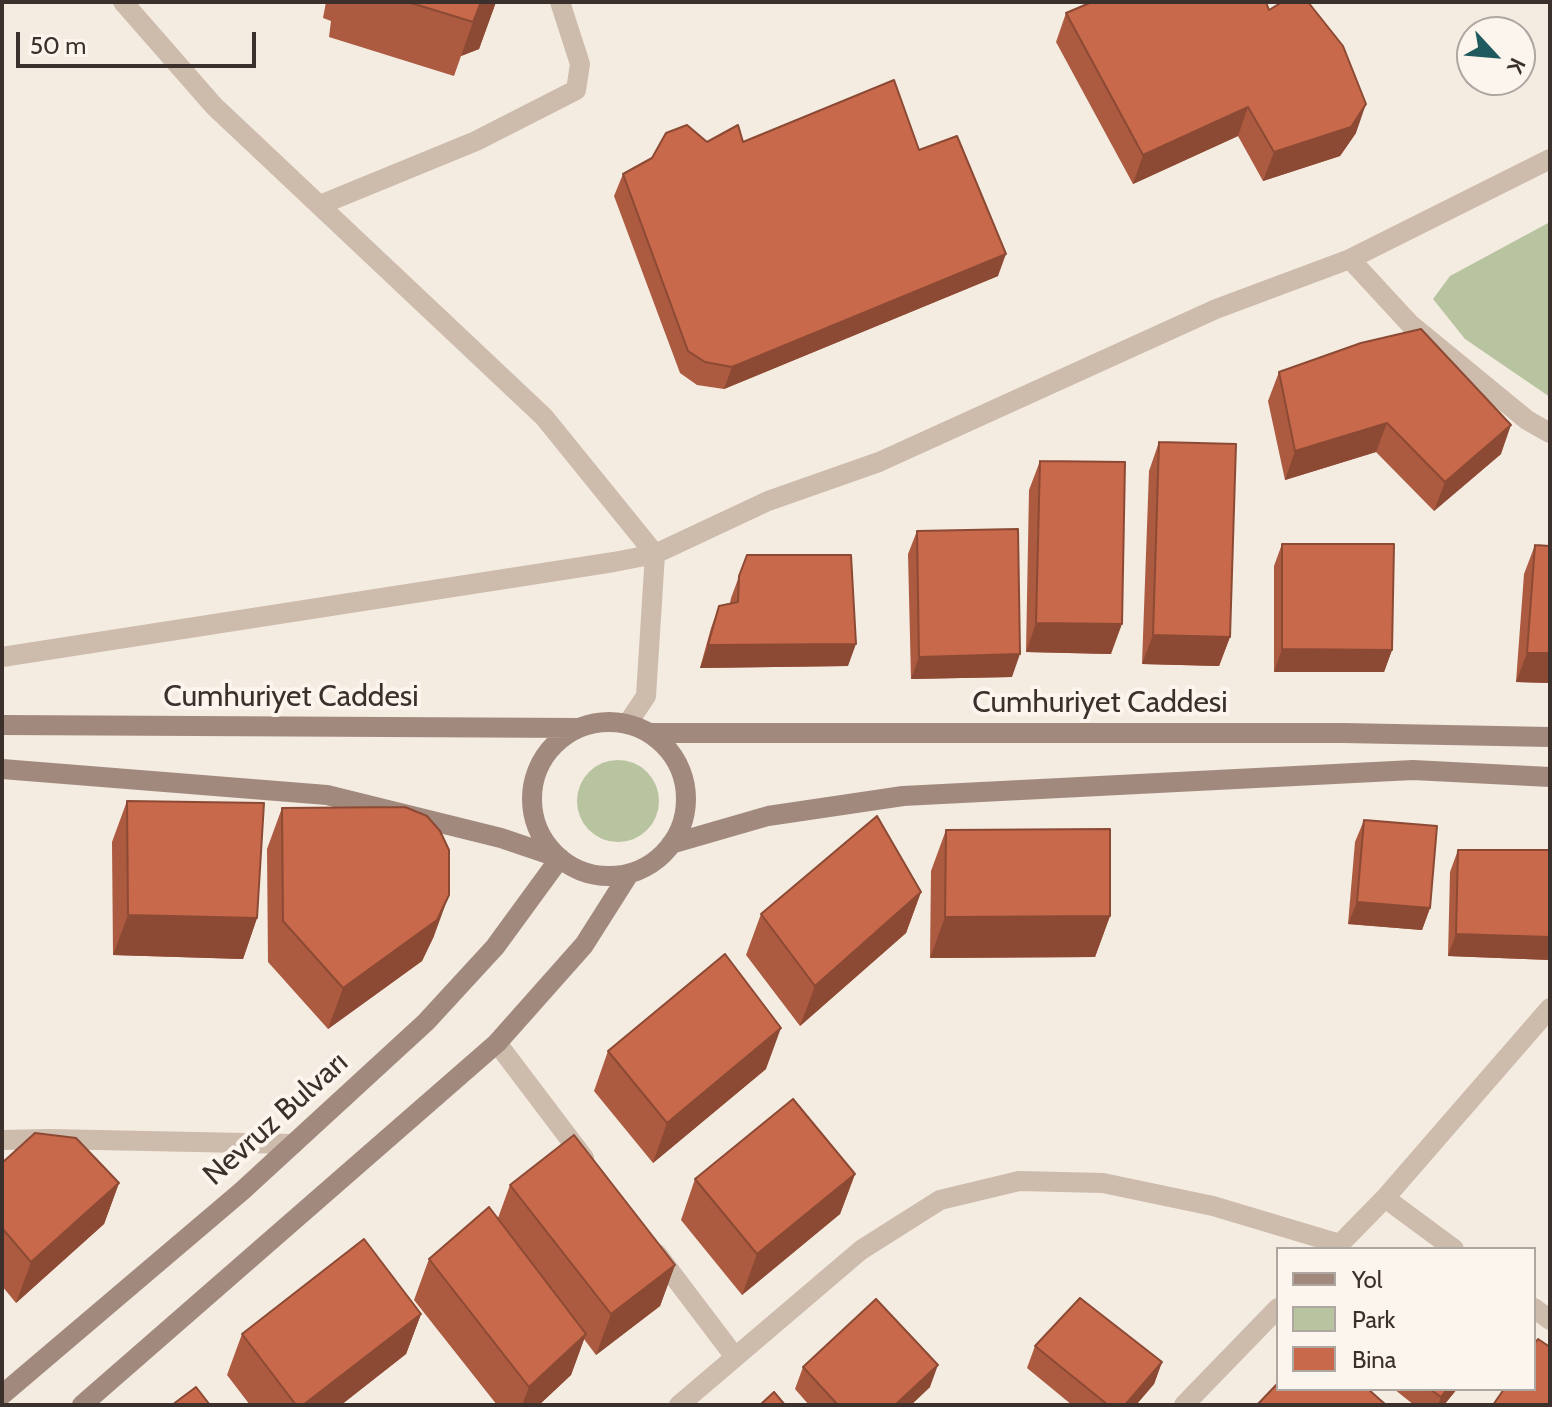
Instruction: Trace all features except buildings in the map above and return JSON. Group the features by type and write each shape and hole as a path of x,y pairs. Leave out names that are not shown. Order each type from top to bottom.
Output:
{"main road":[{"path":"2,769 327,795 501,838 560,858 581,871 605,876 629,874 653,862 671,844 683,822 686,797 682,772 670,750 651,733 628,723 603,722 579,728 557,742 541,763 533,788 533,814 543,838 560,858"},
{"name":"Cumhuriyet Caddesi","path":"2,725 579,728"},
{"name":"Cumhuriyet Caddesi","path":"651,733 1343,733 1550,737"},
{"path":"671,844 768,816 903,796 1413,770 1550,777"},
{"name":"Nevruz Bulvarı","path":"2,1395 242,1191 436,1011 495,947 560,858"},
{"path":"82,1405 497,1043 584,945 629,874"}],"street":[{"path":"123,2 214,106 544,417 655,554 646,696 628,723"},
{"path":"320,205 476,141 576,90 580,64 560,2"},
{"path":"2,657 655,554 768,501 879,462 1216,309 1350,259 1550,159"},
{"path":"1350,259 1410,324 1527,420 1550,433"},
{"path":"679,1405 861,1250 940,1200 1019,1181 1103,1183 1213,1206 1338,1247 1385,1198 1550,1008"},
{"path":"497,1043 593,1169"},
{"path":"2,1140 293,1144"},
{"path":"1385,1198 1451,1247"},
{"path":"650,1244 735,1357"},
{"path":"1184,1405 1276,1310"}],"green space":[{"path":"1550,222 1550,397 1465,339 1433,299 1450,276"},
{"path":"618,760 634,763 647,772 656,785 659,801 656,817 647,830 634,839 618,842 602,839 589,830 580,817 577,801 580,785 589,772 602,763"}]}
